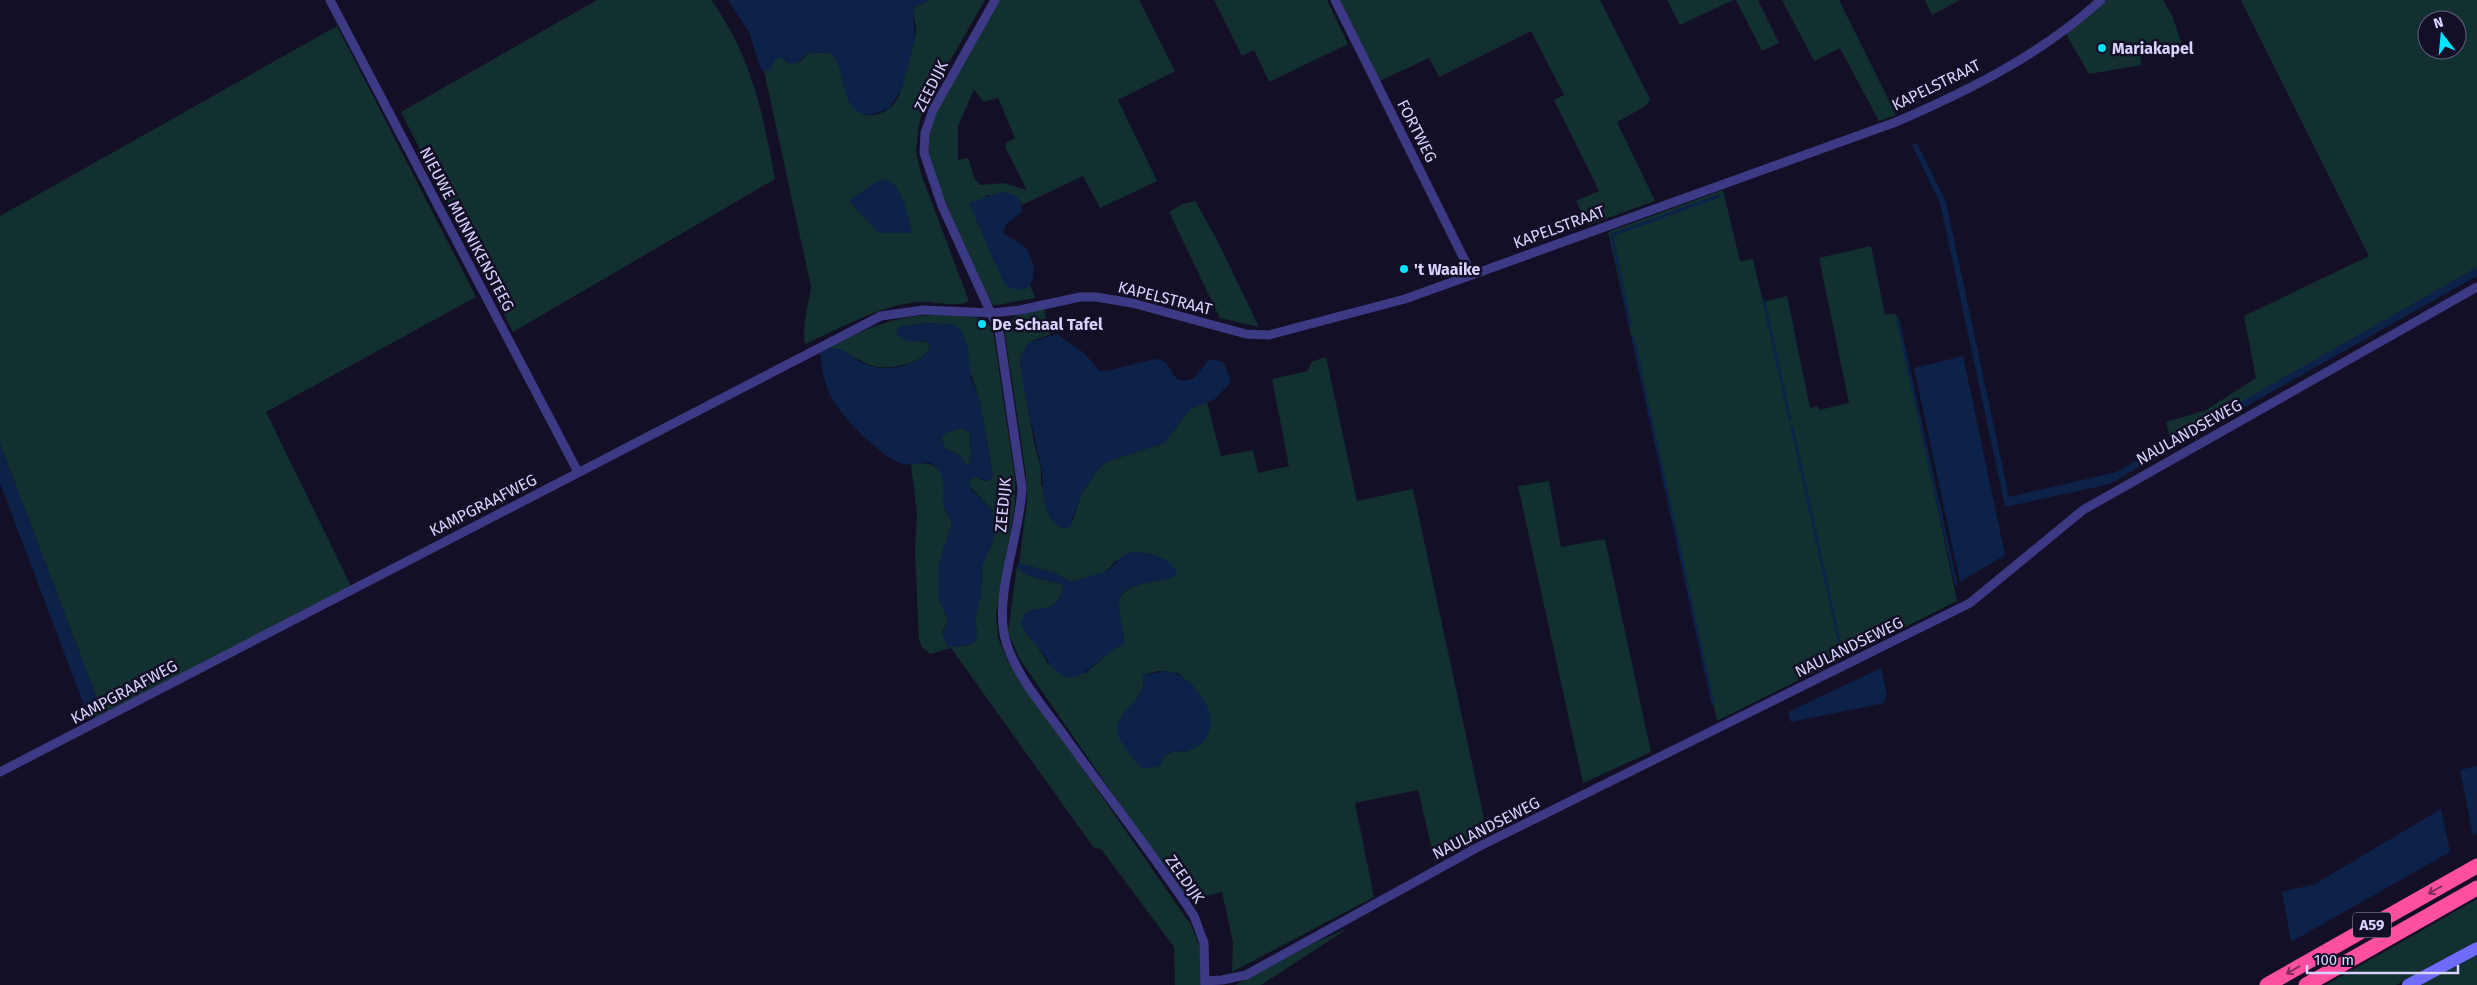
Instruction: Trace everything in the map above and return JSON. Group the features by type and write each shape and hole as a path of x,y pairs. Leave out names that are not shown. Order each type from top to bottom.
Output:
{"highway":[{"name":"A59","path":"2267,985 2477,866"},
{"name":"A59","path":"2306,985 2477,888"}],"main road":[{"path":"2408,985 2477,948"}],"street":[{"name":"NIEUWE MUNNIKENSTEEG","path":"330,0 578,472"},
{"name":"ZEEDIJK","path":"996,0 933,110 925,133 924,153 942,206 999,331 1022,488 1020,512 1003,602 1004,634 1014,662 1039,700 1194,916 1204,943 1205,983"},
{"name":"FORTWEG","path":"1335,0 1472,275"},
{"name":"KAPELSTRAAT","path":"992,313 1020,310 1080,297 1096,297 1132,303 1246,334 1268,335 1380,306 1472,275 1913,115 2006,67 2052,40 2101,0"},
{"name":"NAULANDSEWEG","path":"1205,983 1246,975 1480,846 1970,604 2083,510 2477,287"},
{"name":"KAMPGRAAFWEG","path":"0,772 880,316 923,310 992,313"}],"green space":[{"path":"597,0 711,0 736,42 754,85 766,131 775,179 513,332 401,112"},
{"path":"929,0 985,0 928,99 919,123 916,151 921,174 969,301 958,304 920,302 905,304 875,312 805,344 805,323 811,287 764,71 770,70 773,61 780,56 788,63 801,61 809,52 830,53 837,59 849,101 864,115 876,115 886,111 898,98 915,38 913,8","holes":["863,193 879,233 849,201"]},
{"path":"998,0 1139,0 1175,71 1118,100 1157,181 1100,208 1083,176 1022,205 1018,199 986,195 1019,290 1030,285 1035,298 993,305 987,298 933,173 928,146 931,118","holes":["974,90 984,102 998,98 1015,138 1006,143 1005,147 1027,190 1004,183 980,185 975,179 968,158 958,160 958,126"]},
{"path":"1214,0 1327,0 1348,44 1269,82 1254,50 1242,56"},
{"path":"1340,0 1600,0 1650,99 1646,106 1617,122 1655,201 1588,225 1576,201 1599,191 1554,100 1564,95 1531,31 1439,77 1429,58 1380,81"},
{"path":"1667,0 1733,0 1680,25"},
{"path":"1736,0 1758,0 1779,43 1762,51"},
{"path":"1782,0 1839,0 1896,115 1879,121 1840,48 1814,61"},
{"path":"1925,0 1960,0 1932,15"},
{"path":"2107,0 2163,0 2173,18 2184,50 2149,57 2148,50 2140,51 2141,65 2089,74 2066,34"},
{"path":"2241,0 2477,0 2477,272 2172,446 2166,422 2206,410 2256,378 2244,316 2369,256"},
{"path":"337,26 476,297 266,412 351,586 94,719 99,704 0,444 0,216"},
{"path":"1723,190 1740,261 1753,259 1763,302 1787,296 1810,408 1818,406 1819,410 1849,403 1819,258 1871,246 1885,315 1895,313 1898,319 1957,601 1717,721 1608,232"},
{"path":"1195,201 1216,238 1259,327 1220,318 1169,212 1182,204"},
{"path":"1044,308 1050,335 1034,340 1021,355 1020,364 1034,442 1041,469 1041,485 1073,521 1081,494 1099,468 1108,461 1164,443 1190,409 1207,402 1221,456 1253,450 1258,473 1289,466 1272,379 1308,371 1311,362 1326,357 1357,501 1413,489 1487,833 1435,862 1418,790 1355,803 1374,897 1232,972 1233,942 1222,892 1187,901 1019,658 1008,632 1017,566 1026,574 1061,584 1063,587 1057,602 1050,607 1034,609 1039,649 1048,664 1086,673 1113,649 1124,644 1119,606 1121,595 1127,590 1142,584 1174,577 1166,560 1146,553 1115,561 1106,571 1096,576 1070,582 1057,574 1019,563 1027,502 1026,475 1004,328 1015,316","holes":["1158,671 1178,673 1198,692 1188,751 1164,755 1162,761 1121,719 1143,688 1143,675"]},
{"path":"934,315 975,317 988,324 993,330 1015,478 1015,505 996,615 998,638 1008,661 1191,925 1200,947 1202,985 1175,985 1174,947 1101,849 1094,848 951,648 930,654 922,647 919,640 915,554 917,514 911,464 918,463 925,463 936,467 942,475 945,489 945,510 952,523 938,567 938,597 948,620 942,632 951,647 969,645 975,641 977,633 975,621 981,594 982,566 993,541 995,525 991,509 969,485 969,481 974,477 986,481 993,476 979,398 955,325 929,323 898,327 919,342 928,341 930,350 918,360 903,365 878,367 847,353 828,348 879,325 905,318"},
{"path":"961,428 970,432 971,456 969,465 966,465 959,455 946,449 941,439 945,433"},
{"path":"1549,481 1561,547 1605,539 1651,752 1583,783 1518,486"},
{"path":"2477,899 2477,941 2396,985 2326,985"},
{"path":"1347,929 1261,985 1235,985 1316,942"},
{"path":"2477,953 2477,985 2419,985"}],"water":[{"path":"728,0 929,0 913,8 915,39 902,88 889,109 869,115 859,112 852,106 840,69 830,53 810,52 794,64 780,57 774,61 770,70 764,71 760,67 749,32"},
{"path":"1917,143 1946,202 2009,497 2116,472 2169,442 2171,448 2110,484 2005,507 1940,203 1912,145"},
{"path":"885,179 891,182 901,194 912,233 879,233 849,201 874,183"},
{"path":"1002,192 1010,194 1019,200 1022,207 1022,212 1006,224 1003,232 1024,247 1031,259 1033,276 1031,283 1027,288 1021,290 1004,284 969,203"},
{"path":"2477,267 2477,276 2185,441 2183,435"},
{"path":"929,323 955,325 961,329 968,347 971,378 979,398 993,476 989,481 974,477 969,481 972,490 991,509 995,525 993,541 982,566 981,594 975,621 977,633 975,641 969,645 948,647 943,637 948,620 938,597 938,567 952,523 944,506 941,474 930,463 908,465 895,461 864,437 838,408 827,389 824,377 820,352 827,349 842,350 859,361 880,368 895,368 909,364 926,354 930,344 925,340 914,342 903,339 897,335 898,327","holes":["961,428 970,432 971,456 969,465 966,465 959,455 946,449 941,439 945,433"]},
{"path":"1057,334 1084,353 1100,371 1155,359 1166,363 1176,378 1189,380 1205,364 1213,359 1224,363 1231,382 1215,399 1190,409 1164,443 1108,461 1099,468 1081,494 1070,527 1063,528 1052,520 1046,509 1041,466 1020,364 1021,355 1028,343"},
{"path":"1963,356 2005,555 1960,582 1914,368"},
{"path":"0,444 99,704 94,719 87,713 0,483"},
{"path":"1132,552 1150,554 1162,558 1176,569 1177,575 1127,589 1119,601 1124,644 1112,650 1083,673 1074,677 1064,676 1054,669 1025,631 1021,622 1026,612 1054,605 1063,587 1061,584 1022,573 1017,566 1019,563 1057,574 1070,582 1108,571 1122,556"},
{"path":"1881,668 1887,695 1884,703 1791,722 1788,712"},
{"path":"1167,671 1177,674 1186,680 1203,699 1211,721 1209,732 1203,742 1194,749 1169,753 1164,755 1160,766 1143,769 1119,739 1117,732 1118,724 1121,717 1141,691 1144,684 1143,675"},
{"path":"2477,766 2477,833 2473,836 2460,770"},
{"path":"2441,809 2450,852 2291,942 2282,892 2315,884"}],"waterway":[{"path":"1630,325 1612,235 1719,196"},
{"path":"1764,301 1790,420"},
{"path":"1898,320 1956,584"},
{"path":"1633,337 1713,704"},
{"path":"1792,427 1839,641"}],"place":[{"name":"Mariakapel","path":"2102,48"},
{"name":"'t Waaike","path":"1404,269"},
{"name":"De Schaal Tafel","path":"982,324"}]}
